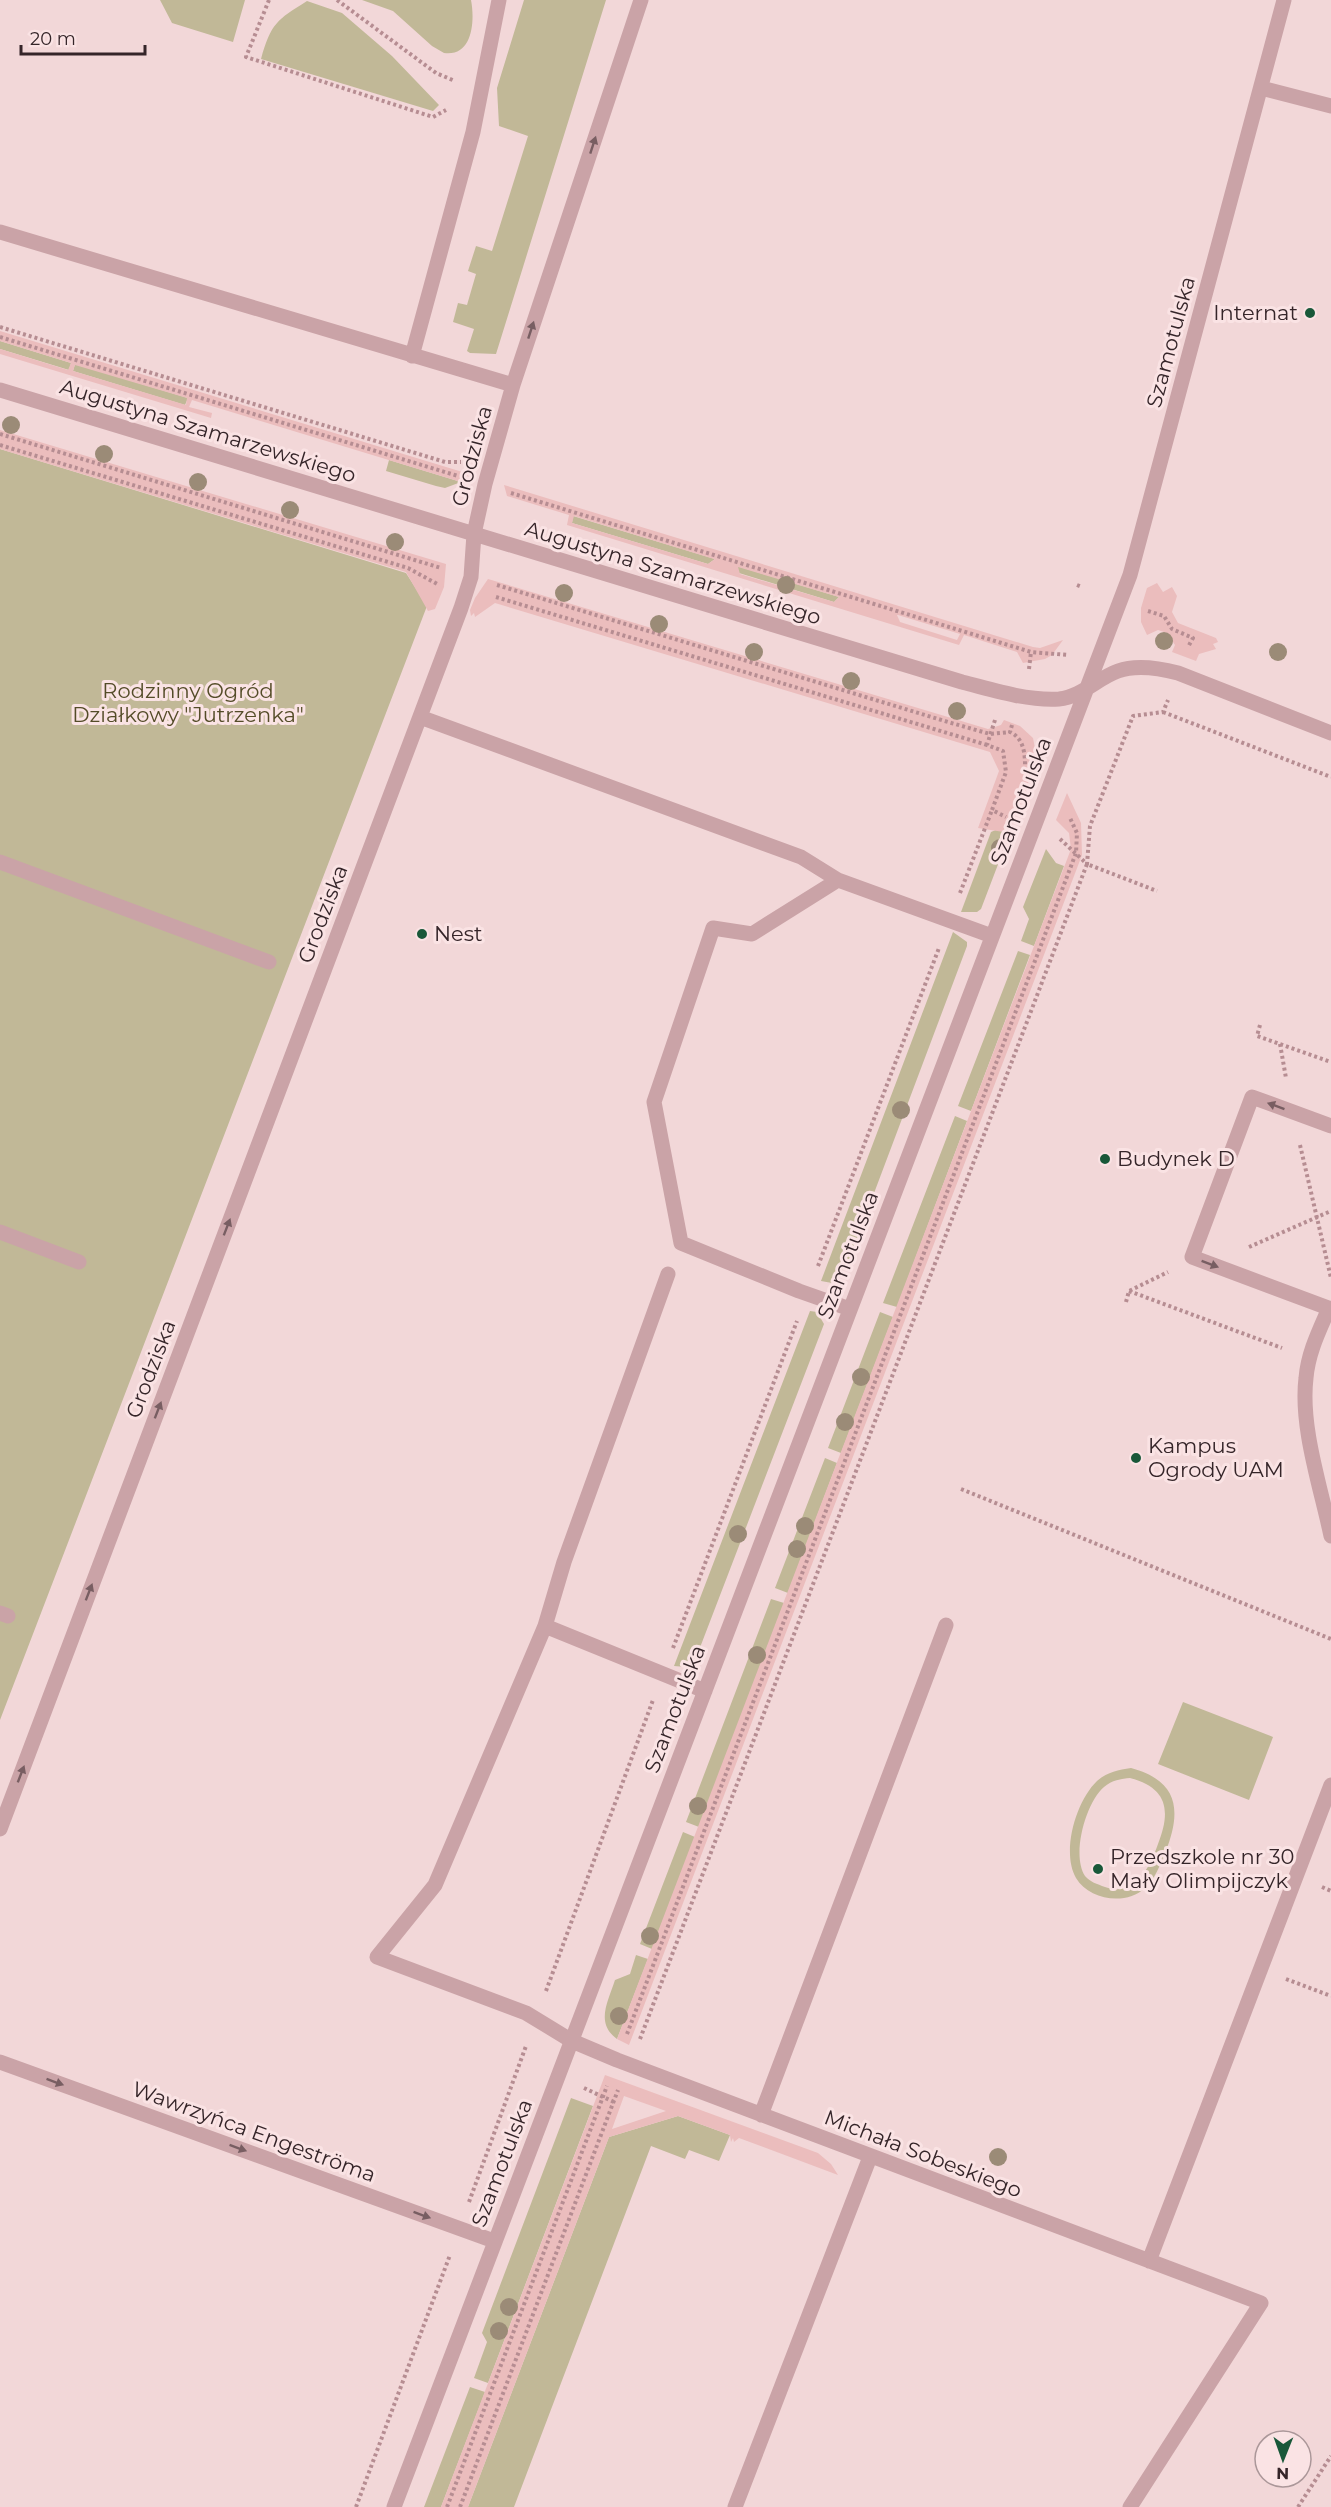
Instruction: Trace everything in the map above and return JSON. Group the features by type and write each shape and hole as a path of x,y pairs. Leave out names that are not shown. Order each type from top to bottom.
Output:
{"street":[{"path":"412,356 473,132 499,0"},
{"name":"Grodziska","path":"0,1829 471,577 474,534 485,484 513,385 641,0"},
{"name":"Szamotulska","path":"394,2507 1133,565 1284,0"},
{"path":"1261,88 1331,106"},
{"path":"0,232 513,385"},
{"name":"Augustyna Szamarzewskiego","path":"0,390 962,682 1021,695 1060,699 1086,689 1119,670 1153,667 1178,673 1331,733"},
{"path":"420,717 801,857 838,880 992,936"},
{"path":"0,862 269,962"},
{"path":"838,880 752,934 713,927 654,1102 681,1243 850,1309"},
{"path":"1331,1126 1252,1097 1192,1257 1330,1309 1305,1378 1305,1413 1331,1536"},
{"path":"0,1232 79,1262"},
{"path":"668,1274 564,1562 545,1626 705,1691"},
{"path":"761,2115 946,1625"},
{"name":"Michała Sobeskiego","path":"545,1626 435,1885 377,1957 526,2013 572,2042 870,2157 1261,2303 1130,2507"},
{"path":"1149,2261 1331,1785"},
{"name":"Wawrzyńca Engeströma","path":"0,2062 494,2241"},
{"path":"735,2507 870,2157"}],"path":[{"path":"269,0 246,57 433,117 481,92"},
{"path":"337,0 436,73 481,92"},
{"path":"0,327 445,462 469,462"},
{"path":"0,337 465,478"},
{"path":"0,434 447,570"},
{"path":"0,445 408,568 444,587"},
{"path":"505,491 1031,652 1031,663"},
{"path":"496,585 990,734 1010,732 1015,734 1025,749 1022,774"},
{"path":"1077,585 1082,587"},
{"path":"488,598 497,597 987,745 1003,751 1006,772 663,1675 544,1999"},
{"path":"1141,608 1164,616 1172,629 1193,638 1185,656"},
{"path":"1163,712 1168,698"},
{"path":"447,2507 623,2061 1087,864 1090,826 1133,716 1163,712 1331,777"},
{"path":"987,745 996,717"},
{"path":"1010,732 1013,723"},
{"path":"992,810 1015,821"},
{"path":"460,2507 623,2061 1076,853 1077,833 1072,820 1066,816"},
{"path":"1051,835 1062,840 1087,864 1157,891"},
{"path":"1260,1025 1257,1036 1331,1062"},
{"path":"1280,1044 1292,1111 1331,1279"},
{"path":"1129,1291 1310,1359"},
{"path":"961,1489 1331,1639"},
{"path":"1322,1899 1328,1882"},
{"path":"1260,1969 1331,1996"},
{"path":"1287,1991 1295,1970"},
{"path":"356,2507 527,2043"},
{"path":"1298,2507 1331,2456"}],"green space":[{"path":"160,0 245,0 233,42 172,23"},
{"path":"362,0 471,0 473,17 470,36 461,49 454,53 444,53 432,46 393,11"},
{"path":"524,0 606,0 496,354 470,353 467,351 474,329 453,322 458,303 467,305 476,274 468,271 476,246 492,251 528,136 499,126 497,88"},
{"path":"307,1 342,13 392,56 439,105 433,111 261,59 268,37 276,24"},
{"path":"0,341 71,363 69,370 0,349"},
{"path":"75,364 188,398 185,405 73,371"},
{"name":"Rodzinny Ogród Działkowy \"Jutrzenka\"","path":"0,449 406,573 427,606 0,1720"},
{"path":"389,460 461,482 445,488 386,471"},
{"path":"573,516 715,559 708,564 572,523"},
{"path":"737,566 839,597 834,602 739,573"},
{"path":"998,829 1010,833 981,909 977,912 961,912 991,832"},
{"path":"1046,849 1056,863 1064,866 1034,946 1021,941 1029,919 1023,907"},
{"path":"953,932 967,942 967,946 847,1265 832,1283 821,1281"},
{"path":"1018,951 1030,955 971,1111 958,1106"},
{"path":"955,1116 967,1121 897,1307 883,1303"},
{"path":"810,1311 817,1312 824,1324 696,1658 686,1667 674,1666"},
{"path":"880,1312 893,1317 841,1453 828,1448"},
{"path":"825,1458 837,1463 788,1593 775,1588"},
{"path":"771,1599 784,1603 699,1827 686,1822"},
{"path":"1183,1702 1273,1737 1249,1800 1158,1764"},
{"path":"1131,1768 1159,1781 1167,1790 1172,1800 1174,1824 1163,1858 1149,1884 1137,1894 1118,1899 1108,1898 1090,1891 1076,1878 1070,1855 1073,1827 1083,1801 1097,1781 1105,1775","holes":["1130,1778 1143,1782 1159,1795 1165,1811 1162,1832 1151,1862 1140,1878 1125,1888 1116,1889 1094,1883 1085,1876 1081,1867 1080,1855 1082,1829 1091,1804 1097,1794 1113,1781"]},
{"path":"683,1832 695,1837 652,1949 640,1944"},
{"path":"636,1955 648,1959 617,2039 606,2026 605,2012 615,1980 630,1974"},
{"path":"571,2098 593,2106 488,2383 474,2378 487,2342 482,2333"},
{"path":"678,2116 730,2135 719,2161 689,2150 685,2159 651,2146 514,2507 468,2507 609,2137"},
{"path":"470,2387 485,2392 441,2507 424,2507"}],"shaded area":[{"path":"0,331 469,474 461,482 192,400 189,407 212,413 211,418 0,354 0,349 68,370 71,363 0,341","holes":["75,365 187,398 186,405 73,371"]},
{"path":"0,430 446,564 444,587 435,609 428,611 406,572 0,449"},
{"path":"504,485 1033,647 1040,648 1063,640 1052,655 1045,659 1023,663 1017,652 964,635 959,645 567,525 569,515 507,496","holes":["574,516 714,559 715,559 708,564 572,523","738,567 839,597 834,602 740,574","897,615 960,634 957,640 900,622"]},
{"path":"488,579 988,729 1001,725 1004,720 1020,726 1033,738 1037,759 1010,833 978,828 999,771 990,752 495,603 475,617 474,613 471,616 470,610 475,598"},
{"path":"1157,583 1163,592 1172,587 1177,596 1172,612 1178,623 1216,638 1218,642 1213,644 1216,649 1199,654 1196,661 1172,652 1175,645 1167,633 1158,630 1147,635 1141,622 1141,608 1147,588"},
{"path":"1067,793 1081,823 1082,855 629,2045 617,2039 1071,849 1069,833 1056,820"},
{"path":"605,2075 818,2153 831,2164 838,2175 739,2138 734,2142 733,2138 731,2142 730,2135 678,2116 609,2137 468,2507 441,2507","holes":["624,2096 666,2111 612,2129"]}],"place":[{"name":"Internat","path":"1310,313"},
{"name":"Nest","path":"422,934"},
{"name":"Budynek D","path":"1105,1159"},
{"name":"Kampus Ogrody UAM","path":"1136,1458"},
{"name":"Przedszkole nr 30 Mały Olimpijczyk","path":"1098,1869"}]}
